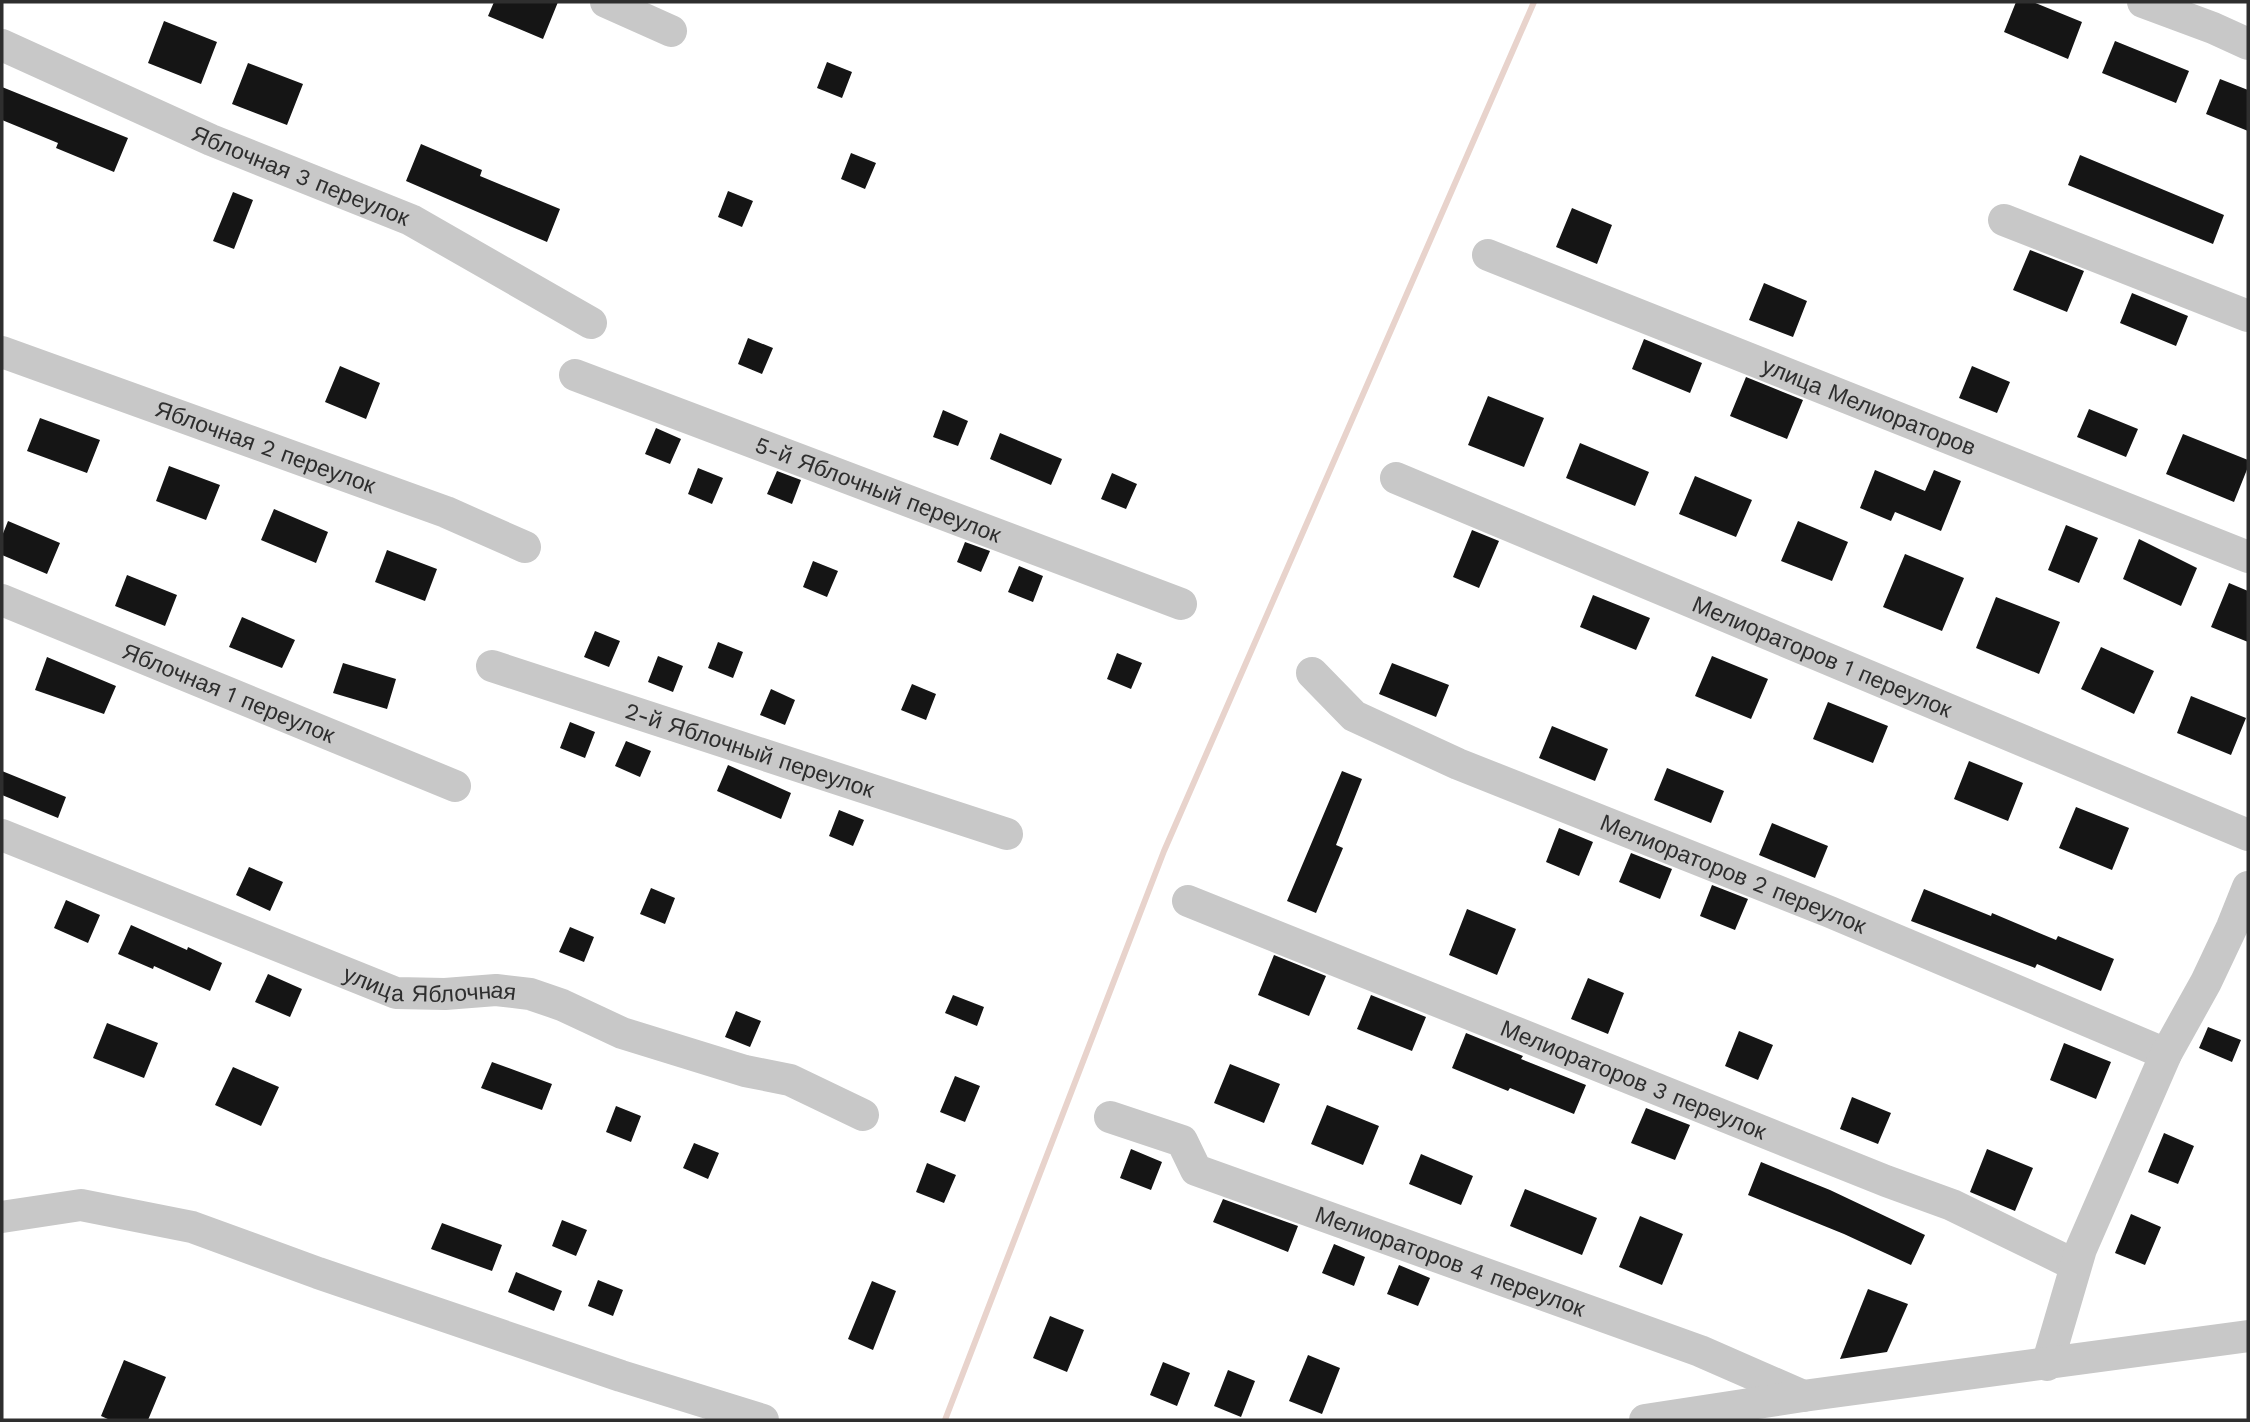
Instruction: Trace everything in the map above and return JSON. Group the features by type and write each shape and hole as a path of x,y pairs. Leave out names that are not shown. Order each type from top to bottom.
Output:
{"street":[{"path":"606,2 671,31"},
{"path":"2143,2 2213,27 2248,44"},
{"name":"Яблочная 3 переулок","path":"2,45 211,140 411,220 592,323"},
{"path":"2004,220 2248,316"},
{"name":"улица Мелиораторов","path":"1488,255 2248,557"},
{"name":"Яблочная 2 переулок","path":"2,352 446,512 525,547"},
{"name":"5-й Яблочный переулок","path":"575,375 1181,604"},
{"name":"Мелиораторов 1 переулок","path":"1396,478 2248,835"},
{"name":"Яблочная 1 переулок","path":"2,600 454,786"},
{"name":"2-й Яблочный переулок","path":"492,666 1007,834"},
{"name":"Мелиораторов 2 переулок","path":"1312,673 1353,716 1458,764 1830,912 2166,1054"},
{"name":"улица Яблочная","path":"2,835 396,993 445,994 496,990 530,994 562,1005 622,1033 745,1071 790,1080 863,1115"},
{"path":"2047,1364 2075,1265 2166,1054 2211,971 2248,887"},
{"name":"Мелиораторов 3 переулок","path":"1188,901 1886,1181 1952,1205 2075,1265"},
{"name":"Мелиораторов 4 переулок","path":"1110,1116 1182,1141 1196,1170 1700,1351 1803,1396"},
{"path":"2,1217 81,1205 192,1227 357,1287 764,1420"},
{"path":"1645,1420 2248,1336"}],"building":[{"path":"494,2 558,2 543,39 488,16"},
{"path":"2016,2 2033,2 2082,22 2068,59 2004,32"},
{"path":"164,21 217,42 201,84 148,63"},
{"path":"2115,41 2189,71 2176,103 2102,73"},
{"path":"827,62 852,72 842,98 817,88"},
{"path":"248,63 303,84 287,125 232,104"},
{"path":"2220,79 2248,90 2248,131 2206,114"},
{"path":"2,87 128,138 114,172 56,148 58,143 2,120"},
{"path":"421,144 482,170 480,176 560,209 547,242 406,181"},
{"path":"851,153 876,163 865,189 841,179"},
{"path":"2080,155 2224,215 2213,244 2068,185"},
{"path":"728,191 753,201 742,227 718,217"},
{"path":"233,192 253,200 234,249 213,241"},
{"path":"1572,208 1612,225 1597,264 1556,247"},
{"path":"2030,250 2084,271 2067,312 2013,290"},
{"path":"1764,283 1807,301 1793,337 1749,320"},
{"path":"2132,293 2188,316 2176,346 2120,323"},
{"path":"748,338 773,348 762,374 738,364"},
{"path":"1644,339 1702,363 1690,393 1632,369"},
{"path":"340,366 380,383 366,419 325,402"},
{"path":"1972,366 2010,382 1997,413 1959,398"},
{"path":"1746,377 1803,400 1787,439 1730,416"},
{"path":"1488,396 1544,418 1524,467 1468,445"},
{"path":"2089,409 2138,429 2126,457 2077,437"},
{"path":"943,410 968,421 958,446 933,437"},
{"path":"40,418 100,440 87,473 27,451"},
{"path":"656,428 681,439 670,464 645,454"},
{"path":"1000,433 1062,459 1051,485 990,459"},
{"path":"2183,434 2248,460 2248,467 2234,502 2166,474"},
{"path":"1580,443 1649,472 1635,506 1566,478"},
{"path":"169,466 220,485 206,520 156,501"},
{"path":"698,468 723,478 712,504 688,494"},
{"path":"1875,470 1925,491 1934,470 1961,481 1941,531 1895,512 1891,521 1860,508"},
{"path":"777,471 801,480 792,504 767,494"},
{"path":"1112,473 1137,484 1126,509 1101,499"},
{"path":"1695,476 1752,500 1736,537 1679,514"},
{"path":"274,509 328,532 316,563 261,540"},
{"path":"8,521 60,543 47,574 2,555 2,536"},
{"path":"1798,521 1848,542 1832,581 1781,561"},
{"path":"2066,525 2098,538 2079,583 2048,570"},
{"path":"1472,530 1499,541 1479,588 1453,577"},
{"path":"2139,539 2197,568 2181,606 2123,579"},
{"path":"965,542 990,551 981,572 957,562"},
{"path":"387,550 437,569 425,601 375,582"},
{"path":"1905,554 1964,578 1942,631 1883,607"},
{"path":"813,561 838,571 827,597 803,587"},
{"path":"1019,566 1043,576 1033,602 1008,592"},
{"path":"127,575 177,595 165,626 115,606"},
{"path":"2229,583 2248,591 2248,642 2211,627"},
{"path":"1593,595 1650,618 1636,650 1580,627"},
{"path":"1996,597 2060,622 2039,674 1976,648"},
{"path":"242,617 295,640 282,668 229,647"},
{"path":"595,631 620,641 609,667 584,657"},
{"path":"718,642 743,652 733,678 708,668"},
{"path":"2101,647 2154,671 2134,714 2081,689"},
{"path":"1117,653 1142,663 1131,689 1107,679"},
{"path":"658,656 683,666 673,692 648,682"},
{"path":"1712,656 1768,679 1751,719 1695,696"},
{"path":"47,657 116,686 104,714 35,690"},
{"path":"343,663 396,679 387,709 333,693"},
{"path":"1392,663 1449,685 1436,717 1379,694"},
{"path":"912,684 936,694 926,720 901,710"},
{"path":"771,689 795,700 785,725 760,715"},
{"path":"2191,696 2246,718 2231,755 2177,733"},
{"path":"1828,702 1888,726 1873,763 1813,739"},
{"path":"570,722 595,732 585,758 560,748"},
{"path":"1552,726 1608,749 1595,781 1539,758"},
{"path":"626,741 651,751 640,777 615,766"},
{"path":"1969,761 2023,783 2008,821 1954,799"},
{"path":"728,765 791,793 781,819 717,791"},
{"path":"1667,768 1724,791 1711,823 1654,800"},
{"path":"2,771 66,797 58,818 2,795"},
{"path":"1342,771 1362,779 1336,845 1343,848 1316,913 1287,901"},
{"path":"2076,807 2129,828 2112,870 2059,848"},
{"path":"839,810 864,820 853,846 829,836"},
{"path":"1772,823 1828,846 1815,878 1759,855"},
{"path":"1559,828 1593,842 1579,876 1546,862"},
{"path":"1631,853 1672,869 1660,899 1619,882"},
{"path":"249,867 283,882 270,911 236,895"},
{"path":"1712,885 1748,899 1735,930 1700,916"},
{"path":"651,888 675,898 665,924 640,914"},
{"path":"1924,889 1991,916 1992,913 2056,940 2058,936 2114,959 2101,991 2037,964 2035,968 1911,921"},
{"path":"66,900 100,915 88,943 54,928"},
{"path":"1467,909 1516,929 1497,975 1449,955"},
{"path":"131,925 222,963 210,991 154,966 153,969 118,954"},
{"path":"570,927 594,937 584,962 559,952"},
{"path":"1274,955 1326,976 1309,1016 1258,995"},
{"path":"268,974 302,989 290,1017 255,1002"},
{"path":"1588,978 1624,993 1608,1034 1571,1019"},
{"path":"953,995 984,1007 977,1026 945,1013"},
{"path":"1371,995 1426,1017 1412,1051 1357,1029"},
{"path":"736,1011 761,1021 750,1047 725,1037"},
{"path":"107,1023 158,1043 144,1078 93,1058"},
{"path":"2208,1027 2241,1040 2232,1062 2199,1048"},
{"path":"1739,1031 1773,1045 1758,1080 1725,1066"},
{"path":"1466,1033 1586,1085 1574,1114 1452,1068"},
{"path":"2064,1043 2111,1062 2096,1099 2050,1080"},
{"path":"492,1062 552,1084 542,1110 481,1088"},
{"path":"1230,1064 1280,1084 1264,1123 1214,1103"},
{"path":"233,1067 279,1087 261,1126 215,1105"},
{"path":"955,1076 980,1086 965,1122 940,1112"},
{"path":"1852,1097 1891,1113 1878,1144 1840,1129"},
{"path":"1327,1105 1379,1126 1363,1165 1311,1144"},
{"path":"616,1106 641,1116 631,1142 606,1132"},
{"path":"1646,1108 1690,1125 1675,1160 1631,1143"},
{"path":"2164,1133 2194,1146 2178,1184 2148,1172"},
{"path":"694,1143 719,1153 708,1179 683,1168"},
{"path":"1131,1149 1162,1162 1151,1190 1120,1178"},
{"path":"1987,1149 2033,1168 2015,1211 1970,1192"},
{"path":"1421,1154 1473,1176 1461,1205 1409,1184"},
{"path":"1761,1162 1830,1190 1925,1235 1911,1265 1748,1195"},
{"path":"927,1163 956,1175 944,1203 916,1192"},
{"path":"1525,1189 1597,1218 1582,1255 1510,1226"},
{"path":"1223,1199 1298,1226 1288,1252 1213,1222"},
{"path":"2131,1214 2161,1227 2145,1265 2115,1253"},
{"path":"1640,1216 1683,1234 1662,1285 1619,1267"},
{"path":"562,1220 587,1230 576,1256 552,1246"},
{"path":"442,1223 502,1245 492,1271 431,1249"},
{"path":"1334,1244 1365,1257 1354,1286 1322,1273"},
{"path":"1399,1265 1430,1278 1418,1306 1387,1294"},
{"path":"516,1272 562,1291 554,1311 508,1292"},
{"path":"598,1280 623,1290 613,1316 588,1306"},
{"path":"872,1281 896,1291 873,1350 848,1339"},
{"path":"1868,1289 1908,1304 1887,1352 1840,1359"},
{"path":"1050,1316 1084,1330 1067,1372 1033,1358"},
{"path":"1308,1355 1340,1368 1322,1414 1289,1401"},
{"path":"124,1360 166,1377 148,1420 110,1420 101,1416"},
{"path":"1163,1362 1190,1373 1177,1406 1150,1395"},
{"path":"1228,1370 1255,1381 1241,1417 1214,1406"}],"waterway":[{"path":"945,1420 1164,851 1534,2"}]}
